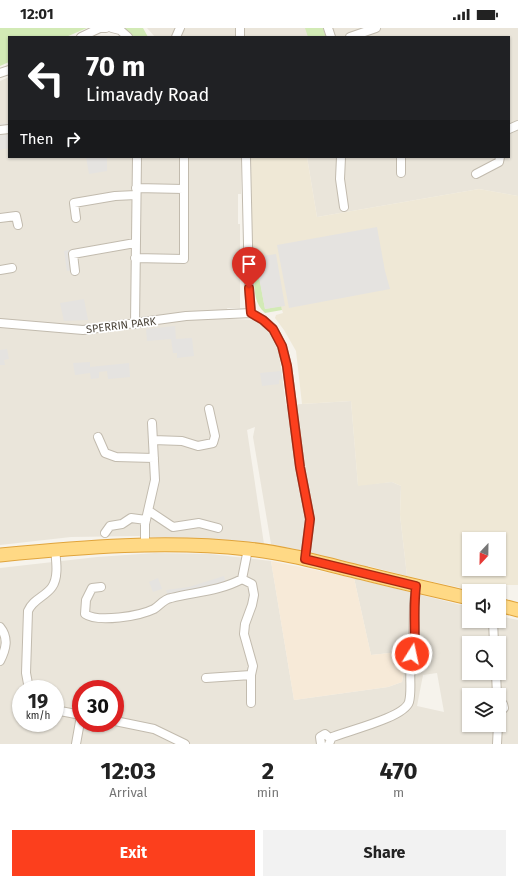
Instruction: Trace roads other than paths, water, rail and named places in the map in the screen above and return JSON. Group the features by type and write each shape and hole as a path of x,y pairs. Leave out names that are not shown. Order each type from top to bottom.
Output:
{"highway":[{"path":"0,555 55,549 145,546 187,545 248,549 305,559 462,596"},
{"path":"506,607 518,610"}],"street":[{"path":"84,36 106,28"},
{"path":"112,28 120,30 127,36"},
{"path":"353,36 376,28"},
{"path":"135,324 137,158"},
{"path":"135,258 184,259 184,158"},
{"path":"246,158 251,313 263,320 273,329 282,346 287,366 300,467 310,519 305,559"},
{"path":"341,158 340,179 344,207"},
{"path":"401,158 401,173"},
{"path":"476,174 499,162 500,158"},
{"path":"76,218 74,203 136,192 184,189"},
{"path":"0,218 16,216 18,225"},
{"path":"75,271 73,254 135,243"},
{"path":"0,270 12,268"},
{"name":"SPERRIN PARK","path":"0,323 83,330 186,316 251,313"},
{"path":"153,440 182,441 198,446 214,443 215,436 209,409"},
{"path":"145,546 146,520 155,480 152,423"},
{"path":"98,437 105,453 116,457 154,458"},
{"path":"149,511 173,527 199,523 218,528"},
{"path":"105,533 110,526 122,524 131,518 146,520"},
{"path":"27,680 26,673 28,611 31,604 52,587 57,567 55,549"},
{"path":"242,579 248,549"},
{"path":"101,587 92,588 86,600 86,614 91,618 118,618 143,613 154,609 170,598 194,595 225,586 242,579 252,584 254,595 244,634 253,666 251,675 251,703"},
{"path":"321,744 320,739 322,736 327,734 330,741 403,710 408,704 411,665 407,659 408,656 414,654 414,604 416,586"},
{"path":"0,627 4,632 6,640 6,648 0,661"},
{"path":"206,678 251,675"},
{"path":"124,723 154,729 185,744"},
{"path":"76,744 78,732"},
{"path":"497,744 498,732"}]}
